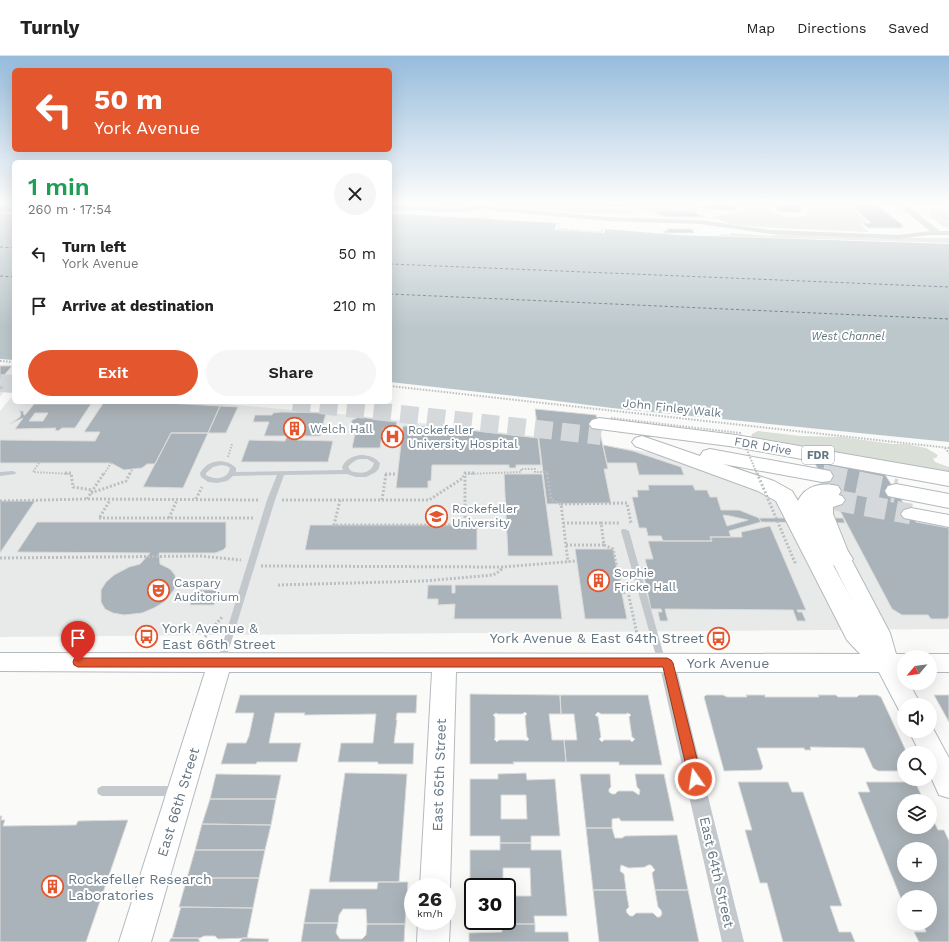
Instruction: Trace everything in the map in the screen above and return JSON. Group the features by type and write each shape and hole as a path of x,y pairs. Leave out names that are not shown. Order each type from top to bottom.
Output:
{"highway":[{"name":"FDR Drive","path":"604,426 736,441 949,479"},
{"name":"FDR Drive","path":"604,426 642,442 825,482"},
{"path":"686,435 735,447 825,482 808,501 808,504 841,559"},
{"path":"642,442 766,486 784,496 856,633 895,663"},
{"path":"900,496 931,488 949,494"},
{"path":"900,496 949,501"},
{"path":"900,496 949,511"}],"main road":[{"path":"900,496 949,521"},
{"path":"841,559 895,663 907,698"},
{"name":"York Avenue","path":"0,662 895,663"},
{"name":"East 66th Street","path":"135,942 220,662"},
{"path":"937,663 949,662"},
{"name":"East 65th Street","path":"435,878 444,663"},
{"path":"925,738 949,786"},
{"path":"433,942 434,930"}],"street":[{"name":"East 64th Street","path":"665,663 733,942"}],"lane":[{"path":"216,463 225,463 234,467 232,474 227,479 210,481 203,476 203,473 207,467 216,463"},
{"path":"232,474 348,472"},
{"path":"0,474 13,473"},
{"path":"220,662 271,500 282,474"},
{"path":"625,532 665,663"},
{"path":"102,791 181,792"}],"path":[{"path":"0,361 12,362"},
{"name":"John Finley Walk","path":"392,386 924,444 949,448"},
{"path":"604,426 740,433 796,564"},
{"path":"225,463 232,444"},
{"path":"945,447 949,453"},
{"path":"39,463 33,472 71,473 74,487 92,492 126,480 132,470"},
{"path":"87,499 111,463"},
{"path":"465,473 521,472 521,469 535,469 535,472 547,472 551,500 561,504 627,503 631,523 563,524"},
{"path":"340,500 334,525 465,526 465,473"},
{"path":"281,500 429,500 463,478 465,473"},
{"path":"382,500 386,474"},
{"path":"196,500 206,479"},
{"path":"0,501 87,499 263,500"},
{"path":"110,500 99,518 257,518"},
{"path":"169,518 177,500"},
{"path":"561,504 568,562"},
{"path":"601,523 604,545"},
{"path":"566,545 604,545 613,549 622,593 628,592 637,634"},
{"path":"0,558 200,556 242,560"},
{"path":"261,566 503,567 576,561"},
{"path":"278,585 424,581 493,575 500,571 503,567"}],"shaded area":[{"path":"0,365 12,366 12,382 0,397"},
{"name":"Rockefeller University","path":"12,396 12,404 225,404 361,416 582,442 655,453 780,493 949,533 949,629 0,637 0,411"},
{"path":"758,431 800,436 842,437 893,444 906,444 926,448 938,455 936,458 933,458 935,462 949,467 949,474 751,438 752,434"}],"water":[{"path":"0,245 12,245 12,360 0,359"},
{"name":"West Channel","path":"392,245 949,245 949,442 612,408 392,382"}],"building":[{"path":"0,366 12,366 0,380"},
{"path":"34,404 91,404 75,428 62,428 58,431 55,430 56,428 15,429 23,418 10,424 20,417 21,413 19,411 23,411 25,415","holes":["35,413 48,413 43,421 29,421"]},
{"path":"103,404 185,404 220,406 208,433 171,433 155,464 147,464 142,468 124,470 111,463 0,463 0,440 95,441 100,432 84,432"},
{"path":"220,406 238,407 226,433 208,433"},
{"path":"535,409 596,415 608,469 604,469 611,503 547,504"},
{"name":"Welch Hall","path":"273,413 326,413 320,436 264,436 269,422 253,422 255,415 272,415"},
{"path":"359,417 397,422 395,432 389,432 390,430 383,429 380,448 352,448 357,424 351,424 352,420"},
{"path":"403,426 432,426 538,438 541,465 516,465 516,468 509,468 509,465 432,465 431,481 428,481 428,488 396,488"},
{"path":"171,433 208,433 183,488 143,487"},
{"path":"287,436 298,436 297,440 333,441 328,462 241,462 249,440 285,441"},
{"path":"603,445 633,451 681,467 684,475 639,475 636,463 607,463"},
{"path":"811,456 882,470 916,522 949,528 949,616 947,619 931,619 928,615 902,615 892,609"},
{"path":"504,474 542,474 553,556 508,556"},
{"path":"648,485 693,485 695,490 707,490 710,497 717,497 721,510 739,510 759,518 761,522 729,531 731,537 710,537 712,541 663,541 661,536 648,536 646,528 639,528 632,497 638,497 637,490 649,490","holes":["723,515 748,520 727,526"]},
{"path":"0,501 35,501 0,553"},
{"path":"759,518 843,518 845,523 761,522"},
{"path":"37,522 226,522 226,547 215,553 159,553 160,564 170,569 175,575 176,582 174,590 164,602 154,608 142,613 124,615 113,613 105,609 101,602 101,590 106,582 114,575 129,567 140,564 150,553 17,552"},
{"path":"310,525 477,525 477,550 305,550"},
{"path":"770,526 806,610 797,610 798,612 802,612 806,621 797,621 793,610 665,609 668,621 660,621 658,612 662,612 661,609 651,609 642,567 647,567 645,559 653,559 648,541 712,541 710,537 742,537 741,532"},
{"name":"Sophie Fricke Hall","path":"575,549 613,549 627,619 585,619"},
{"path":"428,585 452,585 452,593 455,593 455,585 558,585 562,619 454,619 455,604 438,605 438,599 427,599"},
{"path":"195,590 219,590 214,605 190,605"},
{"path":"470,694 560,695 561,714 549,714 552,740 564,740 566,762 470,764","holes":["525,712 527,714 525,716 527,737 529,739 527,741 499,740 497,742 494,739 495,717 493,715 496,713 522,714"]},
{"path":"240,695 417,695 416,713 397,713 394,743 414,743 413,764 338,762 341,743 373,743 376,714 304,715 305,713 275,713 269,743 301,743 297,762 221,764 227,743 246,743 249,736 254,713 235,713"},
{"path":"560,695 648,695 662,765 619,765 619,762 566,762 564,740 577,740 574,714 561,714","holes":["598,712 601,714 628,713 631,715 629,717 632,737 635,739 632,742 630,740 604,740 602,742 599,739 601,737 598,717 595,715"]},
{"path":"706,695 723,695 727,697 765,695 765,697 819,697 818,695 836,695 838,697 857,697 859,695 877,695 881,697 897,731 897,738 900,738 904,746 897,746 897,771 878,771 873,768 864,748 810,747 811,750 805,750 804,748 757,748 763,767 761,770 724,771 704,697"},
{"path":"934,695 949,695 949,722 937,698"},
{"path":"345,773 407,774 399,882 329,882"},
{"path":"526,773 527,780 555,779 560,836 531,836 531,843 500,843 500,836 470,836 470,779 498,779 498,774","holes":["501,795 526,795 527,819 501,819"]},
{"path":"216,774 281,775 276,799 210,799"},
{"path":"580,774 610,774 611,787 609,792 615,794 618,791 633,791 639,795 640,790 637,787 635,774 664,774 674,821 621,821 619,818 612,819 612,828 586,828"},
{"path":"738,782 788,782 792,792 803,792 842,906 830,906 839,932 851,932 855,942 783,942 767,883 760,883 745,830 752,830"},
{"path":"866,782 897,782 897,786 917,786 921,794 897,794 897,834 937,834 937,828 938,830 944,830 949,841 949,942 919,942 914,932 937,930 937,890 898,890 858,792 870,792"},
{"path":"210,799 276,799 271,825 202,824"},
{"name":"Rockefeller Research Laboratories","path":"0,816 2,816 1,820 5,820 3,826 76,825 78,821 128,820 86,942 0,942"},
{"path":"202,824 271,825 265,850 195,850"},
{"path":"586,828 612,828 615,838 622,838 625,836 677,835 688,890 655,890 652,873 655,870 651,865 629,868 621,865 620,871 624,874 626,890 593,890"},
{"path":"500,843 531,843 531,850 561,850 567,916 534,916 535,924 516,924 516,896 531,896 530,868 503,868 503,878 470,878 470,850 500,850"},
{"path":"195,850 265,850 259,878 187,878"},
{"path":"187,878 259,878 253,908 179,907"},
{"path":"378,882 404,882 404,924 367,924 366,909 343,909 339,915 338,923 304,923 310,889 377,889"},
{"path":"593,890 626,890 629,907 626,910 630,916 633,916 636,913 653,913 657,917 660,917 662,914 658,907 655,890 688,890 699,942 599,942"},
{"path":"181,907 253,908 247,938 218,939 215,936 204,936 200,938 172,938"},
{"path":"304,923 338,923 336,933 340,939 362,939 366,935 367,924 404,924 404,942 301,942"},
{"path":"516,924 535,924 535,932 568,932 569,942 469,942 469,933 502,932 502,930 516,930"},
{"path":"171,938 198,938 200,942 169,942"},
{"path":"243,938 269,939 268,942 239,942"}],"ferry route":[{"path":"0,247 12,248"},
{"path":"392,264 949,287"},
{"path":"0,276 12,277"},
{"path":"392,294 949,319"}],"tunnel":[{"path":"0,383 12,384"},
{"path":"311,404 601,436"},
{"path":"822,476 896,491"},
{"path":"835,500 911,514"}],"place":[{"name":"Welch Hall","path":"294,429"},
{"name":"Rockefeller University Hospital","path":"393,437"},
{"name":"Rockefeller University","path":"436,516"},
{"name":"Sophie Fricke Hall","path":"599,580"},
{"name":"Caspary Auditorium","path":"158,590"},
{"name":"York Avenue & East 66th Street","path":"147,636"},
{"name":"York Avenue & East 64th Street","path":"719,638"},
{"name":"Rockefeller Research Laboratories","path":"52,887"}],"route":[{"path":"78,662 667,663 695,779"}]}
